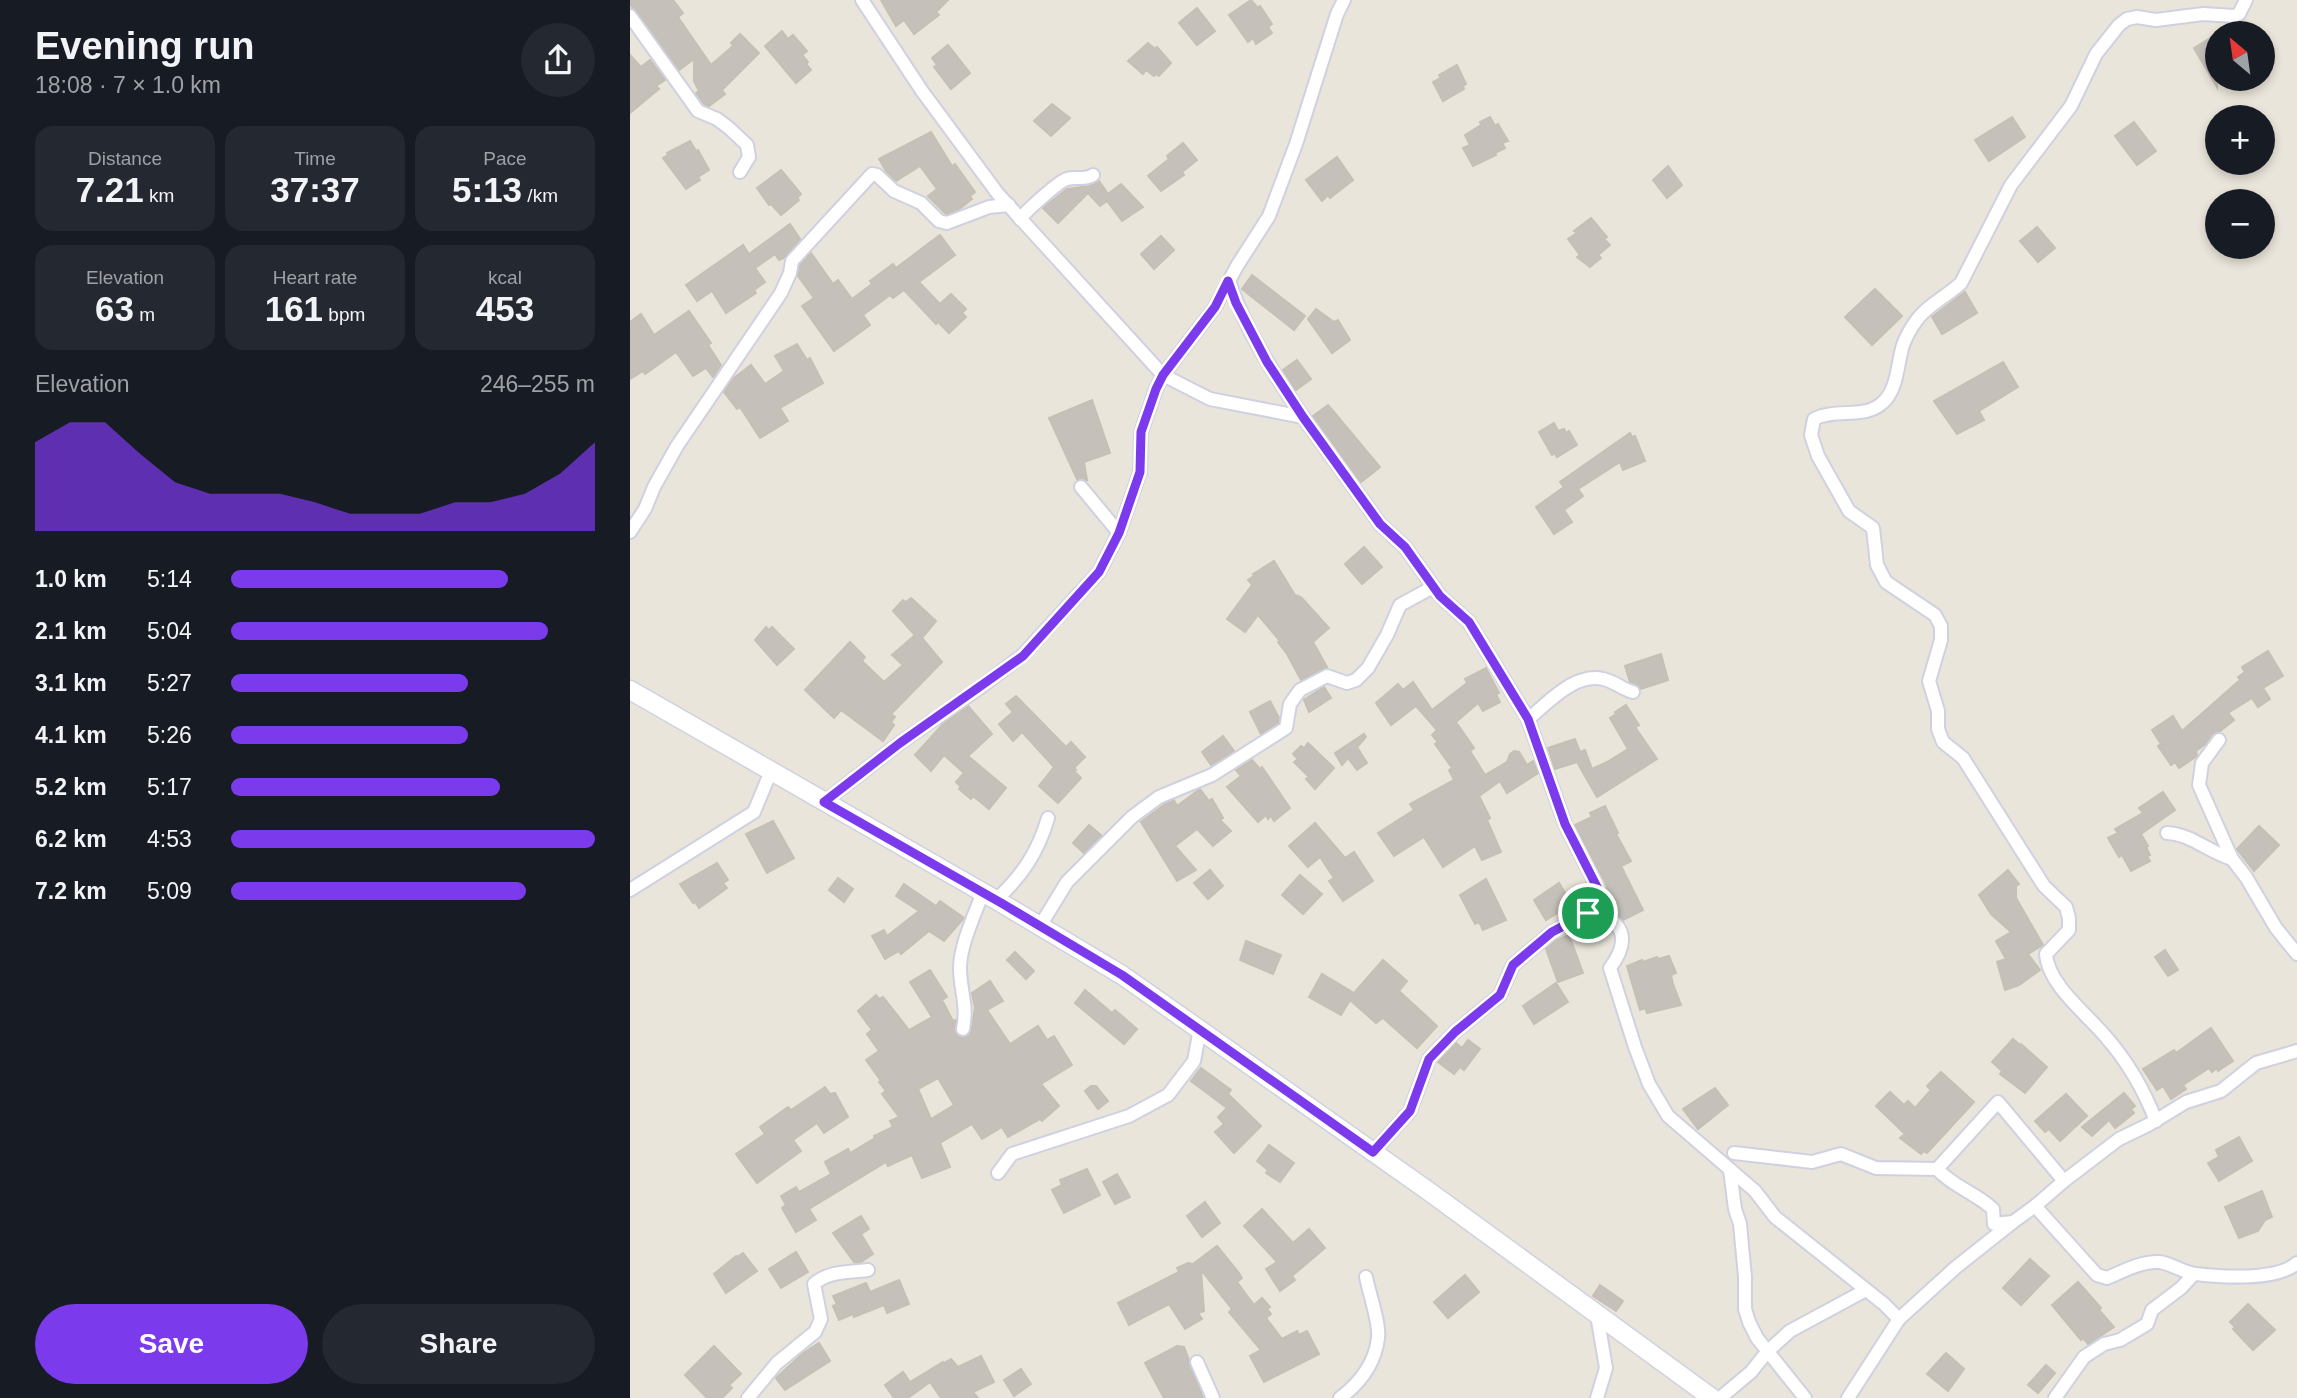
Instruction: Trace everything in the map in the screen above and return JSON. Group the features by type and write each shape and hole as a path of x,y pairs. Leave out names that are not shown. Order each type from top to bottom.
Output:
{"main road":[{"path":"630,690 1122,975 1373,1152 1712,1398"}],"street":[{"path":"862,0 929,100 998,194 1163,375 1210,399 1303,417"},
{"path":"824,802 900,743 1023,656 1099,572 1119,533 1140,472 1141,432 1163,375 1215,307 1269,216 1296,144 1337,13 1344,0"},
{"path":"2156,1121 2148,1099 2130,1068 2106,1036 2076,1006 2047,964 2046,954 2069,930 2066,907 2044,886 1963,758 1944,742 1938,729 1938,711 1929,681 1941,640 1941,626 1935,614 1886,582 1877,565 1873,528 1849,511 1818,456 1811,435 1814,419 1824,414 1864,412 1880,405 1892,393 1904,343 1916,320 1961,283 2011,185 2071,106 2095,54 2119,25 2127,19 2137,17 2156,20 2203,14 2234,16 2239,14 2246,0"},
{"path":"630,16 698,111 717,120 747,145 749,157 740,172"},
{"path":"630,532 645,509 677,446 781,293 792,261 872,174 877,175 894,191 921,203 939,221 947,223 989,207 1009,205"},
{"path":"1020,219 1029,208 1068,178 1088,179 1093,175"},
{"path":"1228,281 1236,303 1267,362 1303,417 1380,524 1405,547 1433,587 1469,622 1528,719 1565,824 1598,889 1588,913"},
{"path":"1081,486 1119,533"},
{"path":"1040,926 1067,882 1132,817 1159,797 1212,775 1286,728 1290,704 1300,690 1327,676 1347,683 1356,680 1368,668 1400,605 1433,587"},
{"path":"1528,719 1572,685 1589,678 1608,680 1622,690 1633,692"},
{"path":"2219,740 2202,763 2199,785 2232,859 2246,877 2276,928 2297,954"},
{"path":"630,890 754,812 771,771"},
{"path":"963,1029 965,996 960,967 967,936 989,896 1018,880 1035,854 1048,818"},
{"path":"2167,833 2182,834 2218,855 2232,859"},
{"path":"1373,1152 1410,1111 1429,1059 1455,1032 1500,995 1513,965 1552,932 1588,913 1604,915 1617,924 1622,937 1620,954 1610,968 1634,1047 1649,1084 1668,1116 1755,1191 1775,1217 1899,1319"},
{"path":"998,1173 1012,1154 1129,1116 1168,1095 1194,1061 1200,1029"},
{"path":"1847,1398 1899,1319 1955,1268 2064,1181 2119,1139 2156,1121 2186,1102 2221,1091 2256,1063 2294,1050"},
{"path":"1937,1169 1998,1102 2064,1181"},
{"path":"1734,1153 1812,1162 1841,1154 1876,1168 1937,1169 1943,1176 1981,1198 1993,1209 1994,1224 2012,1222"},
{"path":"1730,1170 1735,1209 1740,1224 1745,1309 1757,1338 1805,1398"},
{"path":"2035,1206 2097,1275 2107,1278 2135,1266 2159,1262 2194,1274 2256,1276 2280,1273 2297,1263"},
{"path":"748,1398 777,1363 815,1332 821,1319 814,1284 821,1278 840,1273 868,1270"},
{"path":"2055,1398 2084,1357 2104,1344 2120,1340 2147,1324 2152,1310 2181,1288 2194,1274"},
{"path":"1340,1398 1358,1384 1370,1364 1379,1336 1366,1277"},
{"path":"1720,1398 1751,1372 1767,1352 1801,1324 1866,1290"},
{"path":"1597,1315 1606,1368 1597,1398"},
{"path":"1197,1362 1213,1398"}],"building":[{"path":"630,0 673,0 683,13 678,17 711,65 733,46 731,43 740,34 759,53 722,90 725,94 709,106 704,104 696,93 699,91 694,81 694,59 679,70 630,4"},
{"path":"881,0 948,0 936,12 939,15 914,34 904,20 896,26"},
{"path":"1251,0 1258,8 1260,6 1272,24 1268,27 1272,33 1256,44 1253,38 1248,42 1229,15"},
{"path":"1197,8 1215,31 1197,45 1179,23"},
{"path":"782,31 788,39 793,35 807,51 802,55 811,70 796,83 765,46"},
{"path":"2205,41 2205,67 2194,48"},
{"path":"1148,43 1155,49 1157,47 1171,63 1159,76 1146,70 1143,74 1128,61"},
{"path":"948,45 970,73 951,89 934,67 937,65 932,58"},
{"path":"630,55 641,67 650,60 665,80 656,86 659,89 630,113"},
{"path":"1457,65 1466,84 1464,89 1443,101 1433,82 1441,78 1439,75"},
{"path":"1052,104 1070,118 1051,136 1034,121"},
{"path":"1490,117 1495,126 1498,124 1508,141 1502,143 1505,148 1495,153 1496,155 1473,166 1463,148 1470,145 1465,135"},
{"path":"2012,117 2025,137 1989,161 1975,140"},
{"path":"2134,122 2156,151 2137,165 2115,136"},
{"path":"931,132 952,166 955,164 975,192 970,196 972,199 958,210 946,214 928,196 937,189 920,166 896,181 879,159"},
{"path":"690,141 709,170 686,189 663,158"},
{"path":"1183,143 1197,160 1182,172 1184,175 1161,191 1148,176"},
{"path":"1337,157 1353,180 1322,201 1306,180"},
{"path":"1668,166 1682,185 1667,198 1653,180"},
{"path":"781,170 801,194 797,198 799,200 781,215 769,205 757,188"},
{"path":"1099,181 1108,194 1121,184 1143,207 1122,221 1107,201 1100,206 1088,193 1058,223 1043,208 1067,189 1089,186"},
{"path":"1591,218 1607,237 1604,239 1610,245 1598,255 1601,258 1590,267 1577,257 1580,255 1568,239"},
{"path":"790,224 800,239 784,258 779,260 775,254 755,268 765,282 754,290 756,293 726,313 712,291 697,301 686,285 743,245 749,254"},
{"path":"2037,227 2055,248 2038,262 2020,241"},
{"path":"940,235 955,255 919,282 940,304 951,294 966,309 962,313 966,317 949,333 938,322 936,324 904,290 893,298 890,295 863,315 870,325 834,351 802,306 814,298 798,276 800,265 811,253 833,284 838,280 852,299 893,264 896,268"},
{"path":"1161,236 1174,250 1154,269 1141,254"},
{"path":"1252,275 1305,316 1294,330 1242,289"},
{"path":"1875,289 1902,316 1872,345 1845,317"},
{"path":"1965,292 1977,313 1942,334 1932,317"},
{"path":"1316,309 1334,322 1338,320 1350,340 1332,353 1308,319"},
{"path":"689,311 711,343 708,345 721,365 713,377 706,368 693,376 676,352 645,374 643,371 630,379 630,322 641,314 654,335"},
{"path":"797,344 807,360 810,358 823,383 780,408 788,421 760,438 740,407 737,409 724,392 734,378 751,365 765,384 784,371 775,356"},
{"path":"1297,360 1311,379 1296,390 1283,370"},
{"path":"2003,362 2018,387 1979,411 1984,420 1957,434 1934,401"},
{"path":"1092,400 1110,453 1084,462 1087,480 1077,479 1049,418"},
{"path":"1328,405 1380,467 1361,482 1313,416"},
{"path":"1554,423 1558,431 1569,431 1577,445 1557,457 1555,453 1552,455 1539,432"},
{"path":"1630,433 1632,437 1635,436 1645,461 1623,470 1620,462 1578,489 1583,496 1564,510 1572,522 1554,534 1536,507 1564,487 1560,482"},
{"path":"1364,547 1382,567 1362,584 1345,564"},
{"path":"1274,561 1295,595 1301,597 1329,628 1313,642 1327,667 1301,680 1278,642 1280,641 1258,615 1245,632 1227,619 1252,585 1248,580"},
{"path":"911,598 936,621 922,638 942,662 891,714 895,717 891,722 894,725 883,741 841,710 834,718 805,690 850,642 865,657 862,661 884,682 903,665 892,655 915,635 893,611 903,600 906,602"},
{"path":"766,627 769,630 772,627 794,649 777,665 755,640"},
{"path":"2268,651 2283,676 2263,688 2270,699 2258,707 2252,698 2228,713 2234,720 2212,734 2196,751 2197,756 2179,768 2175,762 2171,765 2158,746 2161,744 2152,730 2173,716 2182,731 2240,680 2238,677 2245,672 2242,667"},
{"path":"1661,654 1668,680 1641,689 1630,682 1625,666"},
{"path":"1486,668 1499,693 1496,694 1500,702 1483,711 1478,703 1456,722 1474,748 1470,751 1485,775 1507,762 1514,751 1519,752 1527,765 1533,761 1538,773 1507,793 1500,781 1479,796 1490,818 1487,820 1501,852 1482,860 1475,846 1443,867 1424,837 1394,856 1378,833 1414,810 1410,804 1454,780 1449,770 1452,768 1435,744 1438,742 1432,735 1437,730 1416,706 1391,725 1376,703 1398,684 1403,690 1413,682 1432,710 1467,683 1465,679"},
{"path":"1324,687 1331,698 1309,712 1304,700"},
{"path":"1016,696 1066,747 1071,742 1085,757 1074,768 1081,778 1058,803 1039,786 1054,767 1022,732 1013,741 999,724 1013,712 1006,704"},
{"path":"1270,701 1279,718 1278,723 1261,734 1250,712"},
{"path":"1626,705 1639,725 1635,727 1657,759 1597,797 1577,762 1555,769 1548,748 1575,739 1580,752 1585,750 1592,769 1607,762 1628,749 1610,718"},
{"path":"968,706 992,734 968,756 1006,788 989,809 959,789 961,787 956,782 964,773 944,755 931,771 915,755 943,724"},
{"path":"1364,734 1366,737 1357,747 1367,763 1357,770 1348,758 1342,765 1335,753"},
{"path":"1223,736 1234,751 1211,765 1202,752"},
{"path":"1308,743 1334,768 1315,789 1306,779 1309,777 1294,762 1298,759 1293,754"},
{"path":"1252,760 1260,769 1262,767 1290,808 1274,821 1271,816 1268,819 1266,815 1258,822 1227,787 1241,776 1236,770"},
{"path":"1200,789 1209,801 1212,799 1223,818 1220,820 1231,831 1213,846 1197,829 1175,846 1196,870 1177,881 1141,822 1165,804 1174,800 1177,806"},
{"path":"2163,792 2175,810 2141,834 2148,846 2146,847 2150,855 2147,856 2150,861 2131,871 2108,838 2118,833 2115,829 2143,813 2139,808"},
{"path":"1605,806 1631,861 1621,866 1643,910 1623,920 1606,892 1607,886 1575,825 1592,817 1590,813"},
{"path":"773,821 794,858 767,873 746,834"},
{"path":"1315,823 1345,858 1354,852 1373,881 1343,901 1329,881 1334,878 1320,857 1308,867 1289,846"},
{"path":"1089,825 1101,835 1084,853 1073,843"},
{"path":"2259,826 2279,845 2254,871 2237,849"},
{"path":"717,863 728,880 723,883 727,888 699,908 680,884"},
{"path":"1210,870 1223,886 1208,899 1194,883"},
{"path":"2008,870 2019,884 2016,886 2016,898 2043,945 2028,954 2040,970 2019,985 2005,990 1997,962 2006,959 1996,941 2011,932 1991,914 1979,895"},
{"path":"1300,875 1322,894 1303,914 1282,895"},
{"path":"838,878 853,889 844,902 829,890"},
{"path":"1486,879 1506,920 1483,930 1479,922 1475,924 1460,895"},
{"path":"1559,883 1572,904 1546,920 1534,900"},
{"path":"904,884 936,906 940,901 964,918 944,941 929,931 901,954 899,951 885,959 872,936 884,930 887,936 919,911 896,896"},
{"path":"1569,935 1583,973 1558,982 1546,949 1556,940"},
{"path":"1246,941 1281,955 1273,974 1240,960"},
{"path":"2165,950 2178,970 2168,976 2155,957"},
{"path":"1015,952 1034,971 1026,979 1007,960"},
{"path":"1669,956 1676,973 1671,975 1673,984 1681,1005 1647,1013 1645,1008 1640,1010 1627,966 1642,960 1643,962"},
{"path":"1383,960 1407,981 1399,991 1437,1026 1417,1048 1383,1018 1376,1023 1350,1000 1341,1015 1309,997 1322,974 1354,993"},
{"path":"930,970 947,997 942,1000 953,1021 956,1020 955,1032 958,1036 967,1037 971,1031 975,1008 972,993 990,981 1003,1001 987,1010 1010,1044 1038,1026 1047,1040 1054,1036 1072,1065 1041,1084 1059,1106 1042,1121 1040,1119 1008,1137 1002,1127 982,1139 972,1124 940,1143 950,1167 922,1178 912,1155 888,1166 886,1162 809,1209 816,1220 796,1232 782,1208 786,1205 781,1196 796,1187 799,1192 831,1174 825,1162 848,1149 850,1153 875,1138 874,1136 893,1127 890,1121 899,1117 882,1094 886,1091 866,1060 879,1051 867,1034 872,1030 858,1011 876,995 879,999 883,997 909,1030 932,1017 910,982","holes":["938,1078 954,1105 931,1119 918,1089"]},
{"path":"1556,983 1568,1002 1534,1024 1523,1006"},
{"path":"1085,990 1112,1013 1115,1010 1137,1029 1124,1044 1075,1003"},
{"path":"2211,1028 2233,1061 2218,1071 2217,1068 2212,1072 2209,1068 2183,1085 2186,1089 2171,1099 2163,1086 2157,1090 2143,1069 2174,1050 2176,1053"},
{"path":"2013,1039 2047,1067 2025,1093 2000,1074 2002,1071 1992,1062"},
{"path":"1468,1040 1480,1049 1464,1070 1460,1067 1454,1074 1438,1062 1456,1043 1462,1048"},
{"path":"1201,1068 1231,1090 1228,1094 1261,1126 1234,1153 1215,1132 1224,1124 1218,1117 1227,1108 1191,1081"},
{"path":"1941,1072 1974,1102 1927,1153 1924,1151 1921,1154 1900,1138 1905,1134 1876,1106 1890,1092 1904,1105 1908,1101 1915,1108 1931,1090 1927,1086"},
{"path":"1096,1086 1108,1101 1098,1109 1085,1091"},
{"path":"825,1087 830,1094 835,1093 848,1117 824,1133 817,1123 793,1140 801,1151 757,1183 736,1154 765,1134 760,1127 788,1107 791,1110"},
{"path":"1715,1088 1728,1105 1698,1129 1683,1109"},
{"path":"2124,1093 2135,1106 2131,1109 2134,1113 2115,1128 2109,1120 2092,1136 2082,1127"},
{"path":"2066,1094 2087,1116 2060,1141 2049,1129 2045,1132 2035,1121"},
{"path":"2239,1137 2252,1161 2219,1181 2208,1163 2219,1157 2216,1150"},
{"path":"1269,1145 1294,1163 1280,1182 1266,1173 1268,1170 1257,1161"},
{"path":"1087,1169 1100,1195 1064,1213 1052,1190 1062,1185 1060,1180"},
{"path":"1117,1174 1130,1197 1115,1204 1103,1182"},
{"path":"2262,1191 2272,1217 2265,1220 2258,1231 2239,1238 2225,1207"},
{"path":"1205,1202 1220,1223 1202,1237 1187,1216"},
{"path":"1262,1209 1293,1243 1309,1229 1325,1248 1292,1276 1295,1280 1280,1291 1266,1269 1277,1262 1244,1226"},
{"path":"861,1216 869,1229 861,1234 873,1254 861,1262 854,1262 833,1233"},
{"path":"1217,1246 1239,1273 1242,1278 1237,1282 1254,1305 1262,1298 1270,1307 1267,1309 1271,1314 1266,1318 1282,1339 1297,1331 1299,1335 1307,1331 1319,1354 1264,1382 1250,1356 1261,1350 1229,1312 1232,1309 1201,1270 1204,1311 1198,1313 1202,1319 1185,1329 1169,1304 1129,1325 1118,1303 1179,1272 1177,1268 1188,1263 1193,1264"},
{"path":"796,1252 808,1272 781,1288 769,1269"},
{"path":"743,1253 757,1271 726,1293 714,1274"},
{"path":"2030,1259 2049,1276 2021,1305 2003,1288"},
{"path":"1465,1275 1479,1292 1448,1318 1434,1302"},
{"path":"899,1280 909,1304 887,1313 884,1305 839,1320 833,1306 837,1304 833,1296 866,1283 870,1292"},
{"path":"2078,1282 2114,1327 2088,1344 2083,1338 2081,1340 2052,1305"},
{"path":"1600,1285 1623,1301 1616,1311 1593,1296"},
{"path":"2248,1304 2275,1330 2253,1350 2233,1329 2235,1327 2230,1322"},
{"path":"819,1343 830,1361 785,1390 776,1378 802,1354"},
{"path":"714,1346 741,1374 729,1385 732,1388 722,1398 707,1398 685,1375"},
{"path":"1177,1346 1184,1347 1203,1398 1164,1398 1145,1363"},
{"path":"1946,1353 1964,1369 1948,1391 1927,1374"},
{"path":"981,1356 994,1382 973,1392 978,1398 941,1398 930,1382 908,1398 894,1398 885,1385 903,1372 910,1382 951,1359 958,1367"},
{"path":"2046,1365 2055,1373 2038,1393 2028,1385"},
{"path":"1021,1369 1031,1384 1014,1396 1004,1380"}],"route":[{"path":"1228,281 1236,303 1267,362 1303,417 1380,524 1405,547 1440,596 1469,622 1528,719 1565,824 1598,889 1588,913 1552,932 1513,965 1500,995 1455,1032 1429,1059 1410,1111 1373,1152 1122,975 824,802 900,743 1023,656 1099,572 1119,533 1140,472 1141,432 1156,389 1163,375 1215,307 1228,281"}]}
